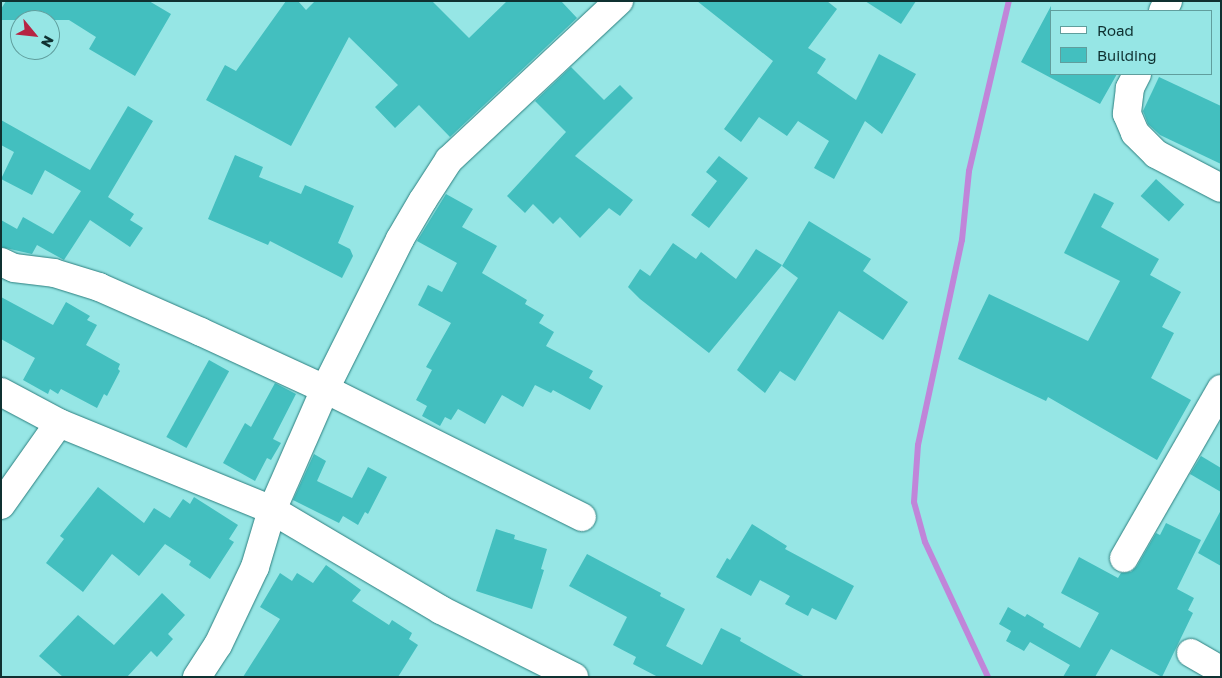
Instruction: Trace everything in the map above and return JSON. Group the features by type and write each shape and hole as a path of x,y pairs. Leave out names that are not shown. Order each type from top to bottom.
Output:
{"street":[{"path":"197,677 218,645 255,567 272,510 326,389 400,238 449,160 619,1"},
{"path":"1136,75 1130,88 1127,114 1135,133 1156,154 1221,188"},
{"path":"1,262 14,268 54,273 99,287 326,389 582,517"},
{"path":"1124,558 1221,389"},
{"path":"1,392 59,422 272,510 442,610 574,677"},
{"path":"1,505 59,422"},
{"path":"1192,653 1221,670"}],"building":[{"path":"6,1 149,1 171,14 135,76 89,49 96,37 69,20 60,20 60,10 10,10 10,20 1,20 1,9"},
{"path":"286,1 298,1 306,10 315,1 432,1 469,38 507,1 561,1 577,18 450,137 419,105 395,128 375,107 398,85 349,37 291,146 206,100 225,65 236,71"},
{"path":"697,1 827,1 837,9 808,48 826,59 817,73 856,100 879,54 916,74 882,134 865,121 834,179 814,168 829,141 798,121 787,136 759,117 741,142 724,129 773,61"},
{"path":"865,1 916,1 901,24"},
{"path":"1051,6 1050,75 1116,75 1100,104 1021,62"},
{"path":"571,67 604,100 620,85 633,98 575,156 633,200 620,216 609,208 580,238 560,217 553,224 533,204 525,213 507,196 566,132 535,101"},
{"path":"1159,77 1221,106 1221,164 1160,135 1148,124 1143,111"},
{"path":"128,106 153,121 108,197 134,214 130,220 143,228 130,247 90,220 64,260 37,245 32,254 1,247 1,220 17,229 23,217 53,234 81,191 45,170 32,195 1,179 14,152 1,145 1,120 90,170"},
{"path":"235,155 263,167 259,177 301,194 305,185 354,206 338,243 350,249 353,256 342,278 270,241 268,245 208,219"},
{"path":"719,156 748,178 709,228 691,215 717,181 706,172"},
{"path":"1156,179 1184,204 1169,222 1141,196"},
{"path":"1094,193 1114,203 1101,227 1159,259 1150,275 1181,292 1162,327 1174,333 1151,378 1191,400 1157,460 1048,397 1046,401 958,359 989,294 1088,341 1120,281 1064,253"},
{"path":"446,194 473,209 462,227 497,246 482,273 527,300 525,304 544,315 539,323 554,332 546,346 593,371 589,378 603,386 590,410 553,390 551,393 535,385 523,407 502,395 485,424 458,409 451,420 445,417 440,426 422,416 427,406 416,400 432,370 426,367 451,323 418,305 428,285 442,292 457,263 417,241"},
{"path":"809,221 871,259 863,271 908,302 883,340 839,311 795,381 780,371 765,393 737,370 798,278 782,266"},
{"path":"673,243 696,259 701,252 736,279 756,249 782,265 709,353 640,299 628,287 640,269 650,276"},
{"path":"1,297 53,325 66,302 90,316 87,320 97,325 86,345 120,364 118,369 120,371 107,396 104,394 97,408 61,389 58,394 50,389 48,394 23,380 35,358 1,339"},
{"path":"209,360 229,371 186,448 166,437"},
{"path":"275,383 296,394 273,439 281,443 271,460 267,458 255,481 223,463 245,423 251,427"},
{"path":"314,454 326,461 317,481 352,498 368,467 387,477 368,514 365,512 358,525 343,516 339,523 293,500"},
{"path":"1201,456 1221,468 1221,492 1190,474"},
{"path":"98,487 144,523 154,508 170,518 183,499 190,504 194,497 238,525 229,539 234,542 210,579 189,565 191,561 165,544 139,576 112,554 83,592 46,563 64,539 60,536"},
{"path":"1221,510 1221,566 1198,553"},
{"path":"1166,523 1201,540 1177,589 1194,598 1188,610 1193,613 1162,677 1111,649 1095,677 1063,677 1070,665 1030,642 1024,651 1006,641 1011,631 999,624 1008,607 1025,617 1027,614 1044,624 1043,627 1080,648 1099,613 1061,593 1079,557 1118,578 1121,573 1131,572 1137,566 1156,533 1160,535"},
{"path":"752,524 787,546 785,549 854,586 836,620 812,608 808,616 785,604 790,596 760,580 751,596 716,577 727,558 730,560"},
{"path":"496,529 515,535 514,539 547,549 541,569 544,570 532,609 476,591"},
{"path":"587,554 661,593 660,596 685,609 666,646 702,665 721,628 741,638 740,641 805,677 658,677 633,664 636,657 613,645 627,617 569,586"},
{"path":"326,565 361,590 352,601 389,625 392,620 412,633 409,639 418,645 398,677 243,677 280,619 260,607 280,573 292,581 297,573 313,583"},
{"path":"162,593 185,615 168,634 173,639 157,657 151,651 127,677 63,677 39,656 78,615 114,645"}],"waterway":[{"path":"988,677 925,542 914,502 918,445 962,240 969,171 1009,1"}]}
